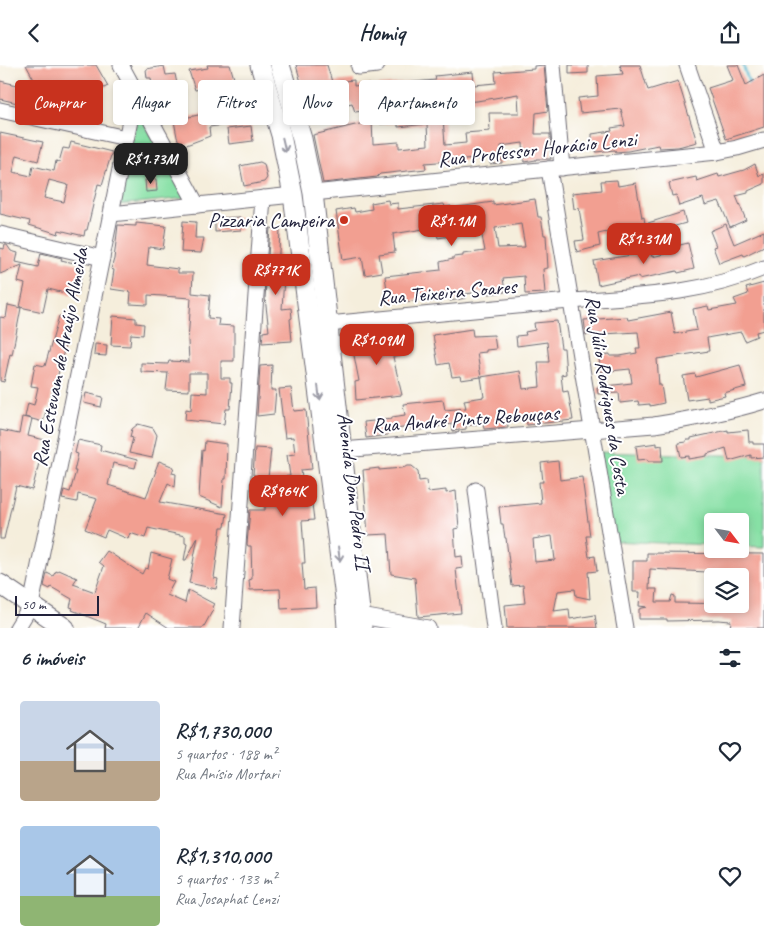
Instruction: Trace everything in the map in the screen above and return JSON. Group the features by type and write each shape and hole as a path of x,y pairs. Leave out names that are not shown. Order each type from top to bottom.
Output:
{"main road":[{"name":"Avenida Dom Pedro II","path":"260,65 281,135 293,195 335,519 356,624"},
{"name":"Avenida Dom Pedro II","path":"280,65 302,139 312,193 342,450 356,624"},
{"path":"0,585 65,628"}],"street":[{"path":"121,65 130,80"},
{"path":"359,67 377,65"},
{"name":"Rua Júlio Rodrigues da Costa","path":"554,65 555,168 571,301 625,628"},
{"path":"687,65 717,152"},
{"path":"0,110 126,138"},
{"name":"Rua Estevam de Araújo Almeida","path":"17,628 32,605 129,125"},
{"path":"154,125 197,205"},
{"name":"Rua Professor Horácio Lenzi","path":"312,193 717,152 737,149 764,140"},
{"path":"111,213 293,195"},
{"path":"232,628 263,198"},
{"path":"0,235 102,258"},
{"name":"Rua Teixeira Soares","path":"328,324 687,291 742,277 764,268"},
{"name":"Rua André Pinto Rebouças","path":"342,450 592,430 693,419 731,411 764,401"},
{"path":"476,490 494,628"},
{"path":"356,624 428,628"}],"green space":[{"path":"135,125 146,125 185,198 118,205"},
{"path":"595,452 764,456 764,547 749,546 749,513 704,513 704,545 610,541"}],"building":[{"path":"26,65 96,65 108,86 103,88 103,80 34,80"},
{"path":"207,65 230,65 234,80 198,80 198,89 195,90 189,71 208,68"},
{"path":"296,65 327,65 331,80 300,80"},
{"path":"544,65 548,111 536,113 535,134 550,134 551,159 536,159 524,162 523,143 501,146 502,163 490,164 490,158 425,163 426,169 323,183 313,135 359,124 372,125 373,144 399,142 399,148 428,145 427,125 444,125 445,145 466,143 465,133 490,131 489,113 519,113 518,94 475,101 475,85 496,83 495,72 534,69 534,66"},
{"path":"569,65 588,65 588,73 569,74"},
{"path":"620,65 640,65 648,90 678,81 697,142 678,147 659,148 658,145 628,151 596,152 595,143 592,144 592,134 612,131 611,128 625,126 621,109 580,113 578,98 598,96 597,76 623,74"},
{"path":"727,65 738,65 746,85 764,75 764,127 726,139 708,88 733,80"},
{"path":"164,66 166,75 175,74 176,80 151,80 151,78 147,78 146,69"},
{"path":"473,72 474,80 436,80 435,76"},
{"path":"349,80 354,80 354,86 359,85 359,111 355,112 352,103 349,104"},
{"path":"0,81 15,84 15,102 0,99"},
{"path":"198,115 198,125 225,125 209,127 210,136 181,147 175,125 188,125 188,117"},
{"path":"398,125 417,125 398,127"},
{"path":"251,126 253,141 229,144 227,129"},
{"path":"0,133 43,142 38,161 17,155 13,172 31,176 33,166 54,171 56,161 59,162 63,148 69,149 71,142 112,152 102,185 98,184 84,236 59,230 58,234 29,225 30,221 0,214","holes":["49,180 68,185 64,202 44,198"]},
{"path":"260,162 264,164 267,178 264,182 244,186 240,166"},
{"path":"755,164 759,176 764,174 764,184 748,191 748,193 736,196 746,220 730,227 719,201 705,205 703,198 679,206 676,195 672,196 669,183 696,177 697,181 718,174 719,177 744,170"},
{"path":"156,179 157,191 146,192 145,180"},
{"path":"617,180 618,186 636,183 642,218 644,217 645,224 683,212 686,223 618,242 616,230 598,234 600,246 577,252 575,241 584,240 579,208 574,209 572,193 602,190 601,181"},
{"path":"535,199 538,217 541,217 544,235 546,235 548,268 543,269 545,293 525,294 524,276 503,278 505,292 489,294 488,291 465,294 466,298 450,301 450,298 429,302 429,298 389,303 385,276 441,270 440,262 453,259 453,257 463,256 463,254 485,251 480,226 455,229 456,235 438,238 436,227 393,234 395,252 379,254 382,272 365,275 362,257 343,260 336,211 354,208 355,212 372,209 371,203 388,200 389,204 398,203 398,209 444,204 445,207 451,206 451,208 493,202 493,205","holes":["521,224 525,247 498,248 495,228"]},
{"path":"240,217 241,230 215,232 215,218"},
{"path":"183,221 196,222 195,238 204,238 201,253 181,252"},
{"path":"136,223 166,226 163,249 149,247 147,265 178,269 178,273 193,273 192,293 210,295 208,318 219,319 218,325 234,326 234,361 221,361 221,378 230,378 230,383 232,383 230,409 226,409 224,424 185,420 186,409 191,410 192,392 207,393 207,373 189,373 189,391 166,390 168,373 141,372 141,363 168,364 169,361 189,362 188,341 191,298 148,295 148,305 130,304 131,292 111,289 114,270 111,269 118,225 136,226"},
{"path":"726,224 734,244 764,231 764,246 744,256 743,254 719,263 713,247 716,246 710,231"},
{"path":"270,228 280,229 278,276 284,277 282,309 291,308 292,341 262,343 263,332 269,331 265,298"},
{"path":"688,243 694,269 639,279 639,276 598,285 594,261 651,252 652,257 673,252 672,247"},
{"path":"5,245 11,251 18,253 16,262 38,267 41,253 83,265 78,296 48,289 43,312 20,307 25,284 18,282 22,265 0,274 0,248 4,249"},
{"path":"764,283 764,330 756,332 757,336 745,341 741,332 707,338 709,351 657,359 659,385 661,385 664,403 650,406 650,404 639,405 638,401 620,403 619,393 598,394 597,387 632,383 630,369 600,372 599,355 610,354 610,356 620,356 637,353 636,348 640,348 638,332 586,335 584,320 627,317 628,320 671,312 675,334 697,330 693,309 708,306 709,310 737,305 734,299 748,294 746,288"},
{"path":"8,305 21,308 12,355 10,354 4,382 0,381 0,317 6,318"},
{"path":"59,316 68,318 62,341 66,342 56,391 53,390 49,409 47,408 43,422 25,417 28,403 34,405 38,387 31,386 35,364 45,366"},
{"path":"113,316 136,318 136,323 144,324 143,335 131,334 130,346 111,345"},
{"path":"557,321 561,348 564,348 566,374 561,375 563,392 568,391 573,420 527,425 526,415 507,418 508,427 484,429 483,423 453,431 452,424 412,432 411,427 387,430 388,435 366,438 364,422 392,419 392,417 405,415 403,404 443,400 445,410 466,408 464,400 484,397 481,377 520,371 523,389 540,387 538,362 549,362 547,342 517,346 516,336 526,335 525,332 535,330 534,323"},
{"path":"472,329 473,336 494,335 496,349 477,353 481,377 461,380 460,376 452,377 449,363 438,365 433,335"},
{"path":"389,333 390,341 403,340 406,355 393,357 402,395 356,400 355,382 359,381 351,340"},
{"path":"95,344 107,345 106,356 94,355"},
{"path":"272,365 271,390 276,390 274,414 257,416 260,366"},
{"path":"740,365 746,387 724,393 725,396 708,400 708,397 687,400 683,376 695,374 696,377"},
{"path":"291,388 294,411 306,410 312,469 301,470 304,496 311,496 314,520 302,521 305,563 302,563 304,589 315,588 316,607 281,609 280,589 250,590 249,580 252,579 251,546 247,544 250,510 265,510 265,492 256,492 255,475 253,475 255,448 271,449 268,478 290,476 287,455 295,454 293,437 285,438 279,389"},
{"path":"86,393 103,397 101,407 84,403"},
{"path":"22,417 32,419 28,436 45,440 32,490 16,486 4,539 0,539 0,430 19,434"},
{"path":"138,424 153,428 157,435 152,458 129,453 133,438 130,437 132,429"},
{"path":"728,430 728,432 748,430 749,442 764,444 764,457 751,458 751,455 729,461 726,448 707,454 707,456 689,459 689,456 681,457 678,443 686,442 686,440 691,440 691,438"},
{"path":"78,440 101,445 100,450 137,460 135,468 113,463 108,485 146,497 159,461 174,467 172,473 176,474 175,487 168,483 160,502 227,514 225,527 221,527 214,578 218,579 216,589 189,583 198,537 186,560 184,560 187,544 185,543 185,536 148,528 145,538 130,533 128,539 107,530 104,537 85,529 97,499 78,494 77,502 62,499 64,490 70,492 76,471 74,471 78,454 75,453"},
{"path":"205,441 227,444 226,479 224,479 222,507 199,497 202,450 204,451"},
{"path":"657,443 657,446 662,445 663,461 638,460 636,446"},
{"path":"558,461 560,480 582,477 590,536 586,536 589,557 595,556 597,571 588,572 590,599 576,596 575,589 558,591 554,611 569,609 570,619 595,615 597,628 507,628 505,605 525,603 523,585 512,586 506,538 503,524 501,524 499,507 541,503 539,482 543,482 541,463","holes":["552,536 555,560 535,562 533,539"]},
{"path":"412,466 418,471 419,481 427,480 428,492 446,490 446,493 456,491 459,528 454,529 456,557 462,556 463,568 456,569 461,613 418,617 415,578 391,574 388,534 368,535 363,470"},
{"path":"107,551 142,574 145,568 148,569 151,553 172,559 167,579 174,582 167,595 185,603 188,590 214,604 212,607 214,608 203,628 169,628 146,613 138,628 105,628 106,624 72,610 73,608 70,607 72,599 51,587 50,589 44,586 47,573 53,576 59,570 77,578 73,584 95,592 104,566 99,562"},
{"path":"647,553 704,553 704,558 749,558 749,554 764,554 764,628 730,628 731,621 718,620 667,621 667,619 639,619 639,609 647,607 639,606 640,592 633,592 633,561 647,561","holes":["704,568 749,568 749,613 704,613 704,603 675,603 675,596 672,595 670,602 656,602 657,589 649,589 650,569 704,572"]}],"waterway":[{"path":"743,65 750,86"}],"place":[{"name":"Pizzaria Campeira","path":"344,220"}]}
